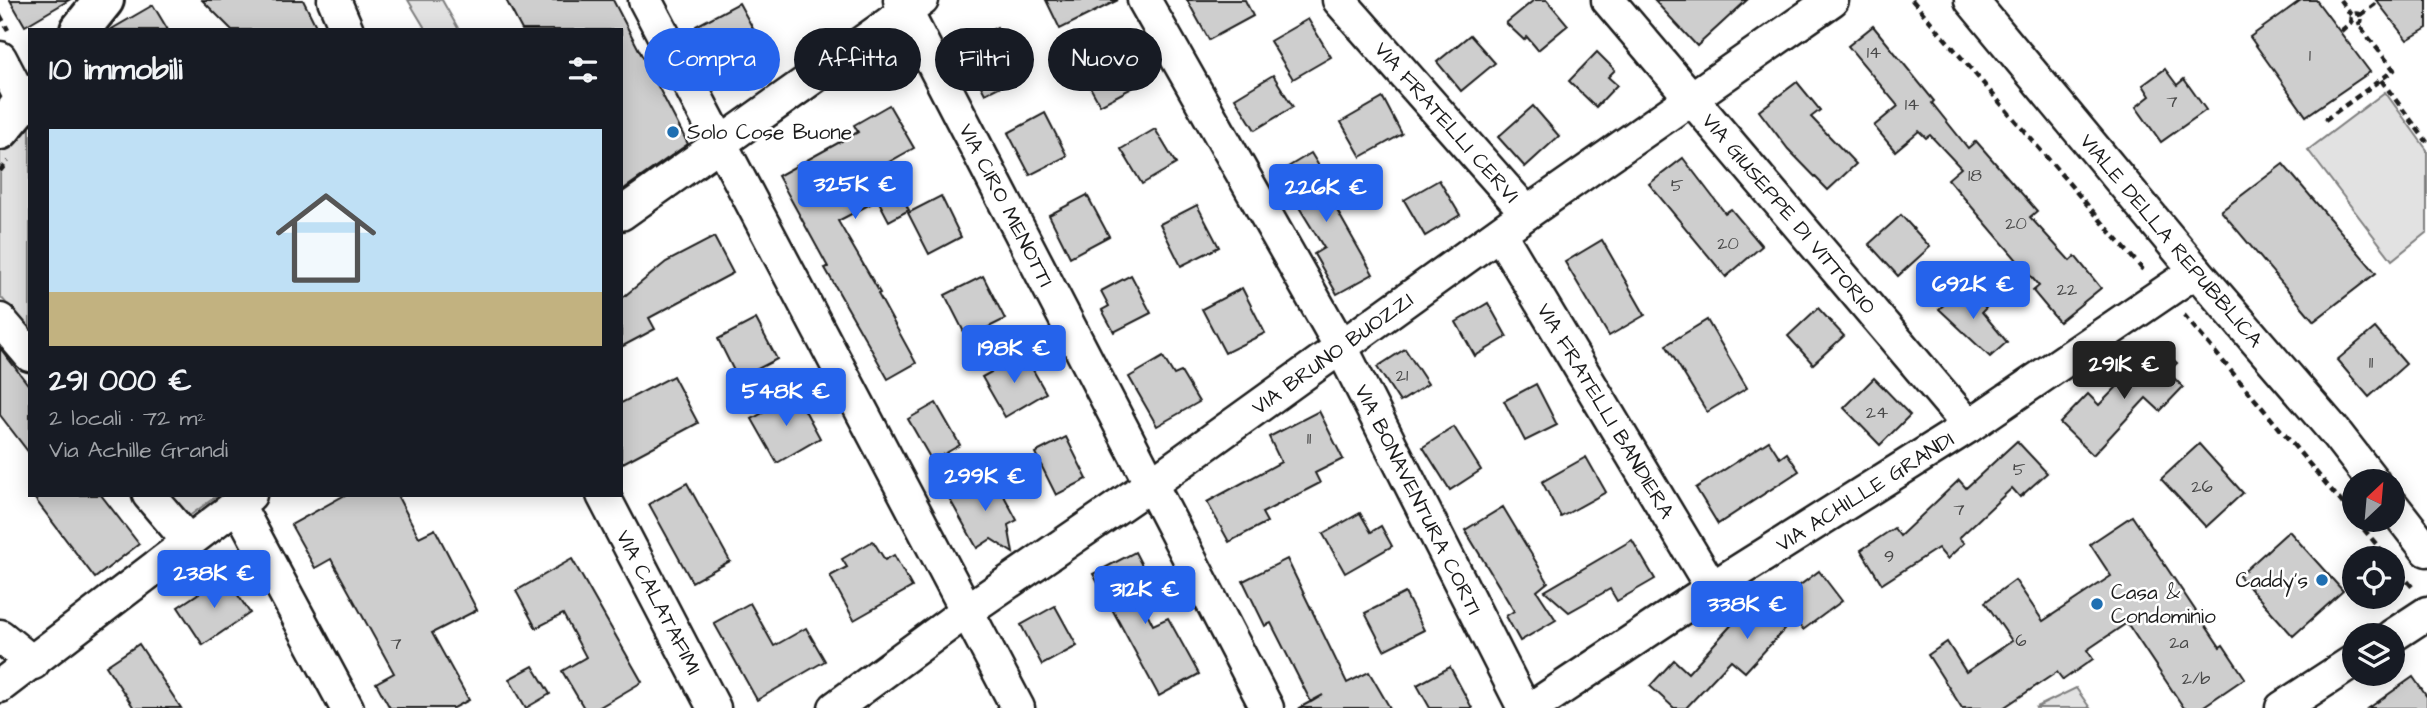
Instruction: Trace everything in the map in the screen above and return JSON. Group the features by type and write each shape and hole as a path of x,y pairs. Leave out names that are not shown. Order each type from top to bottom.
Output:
{"street":[{"path":"82,28 104,0"},
{"path":"334,0 346,28"},
{"path":"645,0 1018,708"},
{"name":"VIA BONAVENTURA CORTI","path":"1144,0 1341,347 1524,708"},
{"name":"VIA FRATELLI CERVI","path":"1339,0 1527,213"},
{"name":"VIA GIUSEPPE DI VITTORIO","path":"1608,0 1969,426"},
{"name":"VIA BRUNO BUOZZI","path":"835,708 968,610 1151,484 1527,213 1832,0"},
{"name":"VIALE DELLA REPUBBLICA","path":"1971,0 2364,469"},
{"path":"623,213 722,144 909,4"},
{"name":"VIA CIRO MENOTTI","path":"909,4 1267,708"},
{"path":"0,58 18,109"},
{"name":"VIA FRATELLI BANDIERA","path":"1500,234 1712,588"},
{"name":"VIA ACHILLE GRANDI","path":"1532,708 1712,588 1969,426 2196,271"},
{"path":"0,320 28,353"},
{"path":"151,497 189,542"},
{"name":"VIA CALATAFIMI","path":"604,497 714,708"},
{"path":"0,686 244,500 347,708"},
{"path":"2405,522 2427,550"},
{"path":"2405,627 2427,613"},
{"path":"0,636 33,663"},
{"path":"2282,708 2342,669"}],"path":[{"path":"1912,0 2149,276 2143,289 2163,316 2181,311 2342,503"},
{"path":"2340,0 2351,15 2351,22 2341,31"},
{"path":"2360,15 2378,2"},
{"path":"2351,15 2360,15"},
{"path":"2358,24 2361,21 2360,15"},
{"path":"2325,120 2394,70 2358,24 2351,22"},
{"path":"2381,80 2427,142"},
{"path":"2367,532 2378,546"}],"shaded area":[{"path":"408,0 442,0 458,28 425,28"},
{"path":"2385,92 2427,150 2427,232 2392,260 2308,150"},
{"path":"28,117 28,329 0,296 0,151"},
{"path":"171,497 215,497 188,517"},
{"path":"2076,688 2090,708 2035,708"}],"building":[{"path":"10,0 69,0 25,26"},
{"path":"202,0 303,0 317,28 230,28"},
{"path":"506,0 613,0 644,60 644,91 660,91 688,144 623,190 623,28 521,28"},
{"path":"1046,0 1118,0 1062,28 1060,28"},
{"path":"1187,0 1245,0 1253,16 1209,40"},
{"path":"1534,0 1547,0 1568,25 1538,50 1527,37 1524,40 1506,23"},
{"path":"1654,0 1747,0 1697,46"},
{"path":"2301,0 2316,0 2370,72 2306,116 2250,37"},
{"path":"2376,0 2427,0 2427,28 2407,40"},
{"path":"739,3 753,28 697,28 696,26"},
{"path":"153,5 167,28 113,28"},
{"path":"1308,19 1331,57 1293,79 1270,41"},
{"path":"1873,26 1968,148 1976,141 2037,211 2030,217 2070,261 2075,256 2101,288 2059,322 2033,291 2039,286 1948,179 1961,168 1930,135 1926,138 1919,131 1895,151 1874,126 1898,106 1848,46"},
{"path":"1470,35 1495,63 1461,91 1437,62"},
{"path":"1597,52 1615,70 1608,77 1617,85 1596,107 1569,81"},
{"path":"2165,69 2177,85 2184,79 2206,110 2161,142 2136,107 2150,96 2143,85"},
{"path":"1273,75 1293,107 1255,130 1235,98"},
{"path":"1797,82 1820,110 1811,117 1856,164 1828,190 1788,149 1759,111"},
{"path":"1092,91 1126,91 1100,105"},
{"path":"1383,98 1402,134 1361,157 1341,122"},
{"path":"889,105 914,148 884,165 909,210 889,221 878,200 838,221 880,293 878,294 916,363 888,379 825,268 828,267 778,176 858,132 854,125"},
{"path":"1533,106 1559,136 1525,167 1498,137"},
{"path":"1045,113 1067,156 1030,175 1008,133"},
{"path":"1155,129 1176,164 1142,184 1121,149"},
{"path":"1311,153 1336,194 1330,198 1373,274 1337,294 1314,254 1324,248 1278,173"},
{"path":"1683,158 1725,213 1731,209 1762,246 1726,277 1649,184"},
{"path":"2283,164 2376,273 2314,321 2221,211"},
{"path":"1439,180 1460,215 1425,236 1404,200"},
{"path":"1087,195 1109,236 1070,257 1049,215"},
{"path":"941,196 961,237 929,254 908,213"},
{"path":"1197,205 1219,247 1181,266 1160,224"},
{"path":"1901,215 1930,247 1898,276 1869,244"},
{"path":"714,237 733,273 649,318 655,329 623,346 623,297 666,262"},
{"path":"1602,240 1645,315 1609,336 1565,262"},
{"path":"1131,275 1151,313 1114,332 1102,310 1109,306 1101,291"},
{"path":"983,276 1005,319 967,338 945,295"},
{"path":"1966,285 1986,308 1982,312 2007,342 1990,357 1939,309"},
{"path":"1242,288 1265,333 1225,353 1202,309"},
{"path":"1488,303 1507,337 1475,356 1456,322"},
{"path":"1818,308 1844,336 1813,364 1788,336"},
{"path":"756,319 777,359 738,379 718,339"},
{"path":"1707,320 1747,388 1707,412 1666,345"},
{"path":"2375,328 2406,364 2369,397 2337,360"},
{"path":"2158,345 2177,363 2168,372 2183,387 2160,411 2146,398 2093,455 2060,423 2088,394 2099,405"},
{"path":"0,348 28,384 28,451 0,415"},
{"path":"1405,349 1428,384 1400,402 1377,367"},
{"path":"1024,354 1046,393 1005,417 982,377"},
{"path":"1163,357 1174,375 1181,372 1199,402 1157,426 1129,377"},
{"path":"673,376 698,423 623,463 623,402"},
{"path":"1874,378 1910,415 1880,445 1844,408"},
{"path":"1536,384 1557,425 1525,441 1504,401"},
{"path":"796,394 820,438 777,463 752,419"},
{"path":"936,403 960,445 932,461 908,419"},
{"path":"1319,411 1343,459 1315,473 1320,483 1262,513 1267,522 1229,542 1207,502 1281,462 1269,437"},
{"path":"1454,427 1481,470 1450,490 1423,447"},
{"path":"1066,437 1087,479 1056,495 1035,453"},
{"path":"1769,441 1780,458 1787,453 1799,471 1718,524 1696,488"},
{"path":"2017,441 2047,473 2020,497 2012,488 1959,538 1964,543 1947,559 1938,548 1882,584 1861,550 1894,528 1900,536 1959,480 1966,488"},
{"path":"2199,444 2243,493 2206,527 2161,479"},
{"path":"1586,457 1606,492 1561,517 1542,482"},
{"path":"992,474 1017,520 1008,525 1013,553 991,539 977,548 949,498"},
{"path":"687,483 730,561 692,582 649,504"},
{"path":"34,497 103,497 139,544 95,578"},
{"path":"341,497 398,497 419,537 435,529 477,610 432,633 469,700 454,708 390,708 376,683 394,673 331,559 315,568 291,525"},
{"path":"1503,507 1548,582 1537,591 1556,620 1520,641 1506,616 1514,611 1465,530"},
{"path":"1360,513 1371,532 1381,526 1392,546 1345,573 1323,534"},
{"path":"2132,516 2220,647 2223,645 2245,678 2201,708 2184,708 2127,623 2087,650 2093,659 2063,680 2057,672 2003,708 1962,708 1928,655 1947,642 1966,672 2012,641 1985,602 2015,580 2043,621 2111,576 2090,544"},
{"path":"2289,531 2342,592 2293,636 2239,576"},
{"path":"1632,540 1655,579 1617,601 1610,589 1569,612 1545,591"},
{"path":"873,541 885,560 894,555 912,587 854,620 830,576 847,567 842,559"},
{"path":"1135,552 1151,583 1136,591 1153,625 1168,618 1199,674 1159,696 1093,574"},
{"path":"572,559 642,682 598,708 584,708 562,671 586,657 563,614 536,628 516,591"},
{"path":"1287,559 1347,683 1369,672 1390,708 1299,708 1311,702 1271,623 1265,626 1243,581"},
{"path":"1819,571 1842,601 1803,630 1794,619 1745,672 1731,660 1686,708 1674,708 1650,686 1674,660 1688,673 1745,610 1755,619"},
{"path":"225,576 250,613 203,645 178,607"},
{"path":"1405,593 1424,630 1384,650 1365,613"},
{"path":"750,603 774,646 806,628 825,661 757,700 714,623"},
{"path":"1055,606 1077,646 1042,665 1021,625"},
{"path":"139,644 181,708 134,708 106,666"},
{"path":"533,666 550,694 526,708 509,679"},
{"path":"1450,667 1472,708 1430,708 1417,685"},
{"path":"2413,677 2427,697 2427,708 2369,708 2400,686 2405,686 2405,683"}],"place":[{"name":"Solo Cose Buone","path":"673,132"},
{"name":"Caddy's","path":"2322,580"},
{"name":"Casa & Condominio","path":"2097,604"}]}
